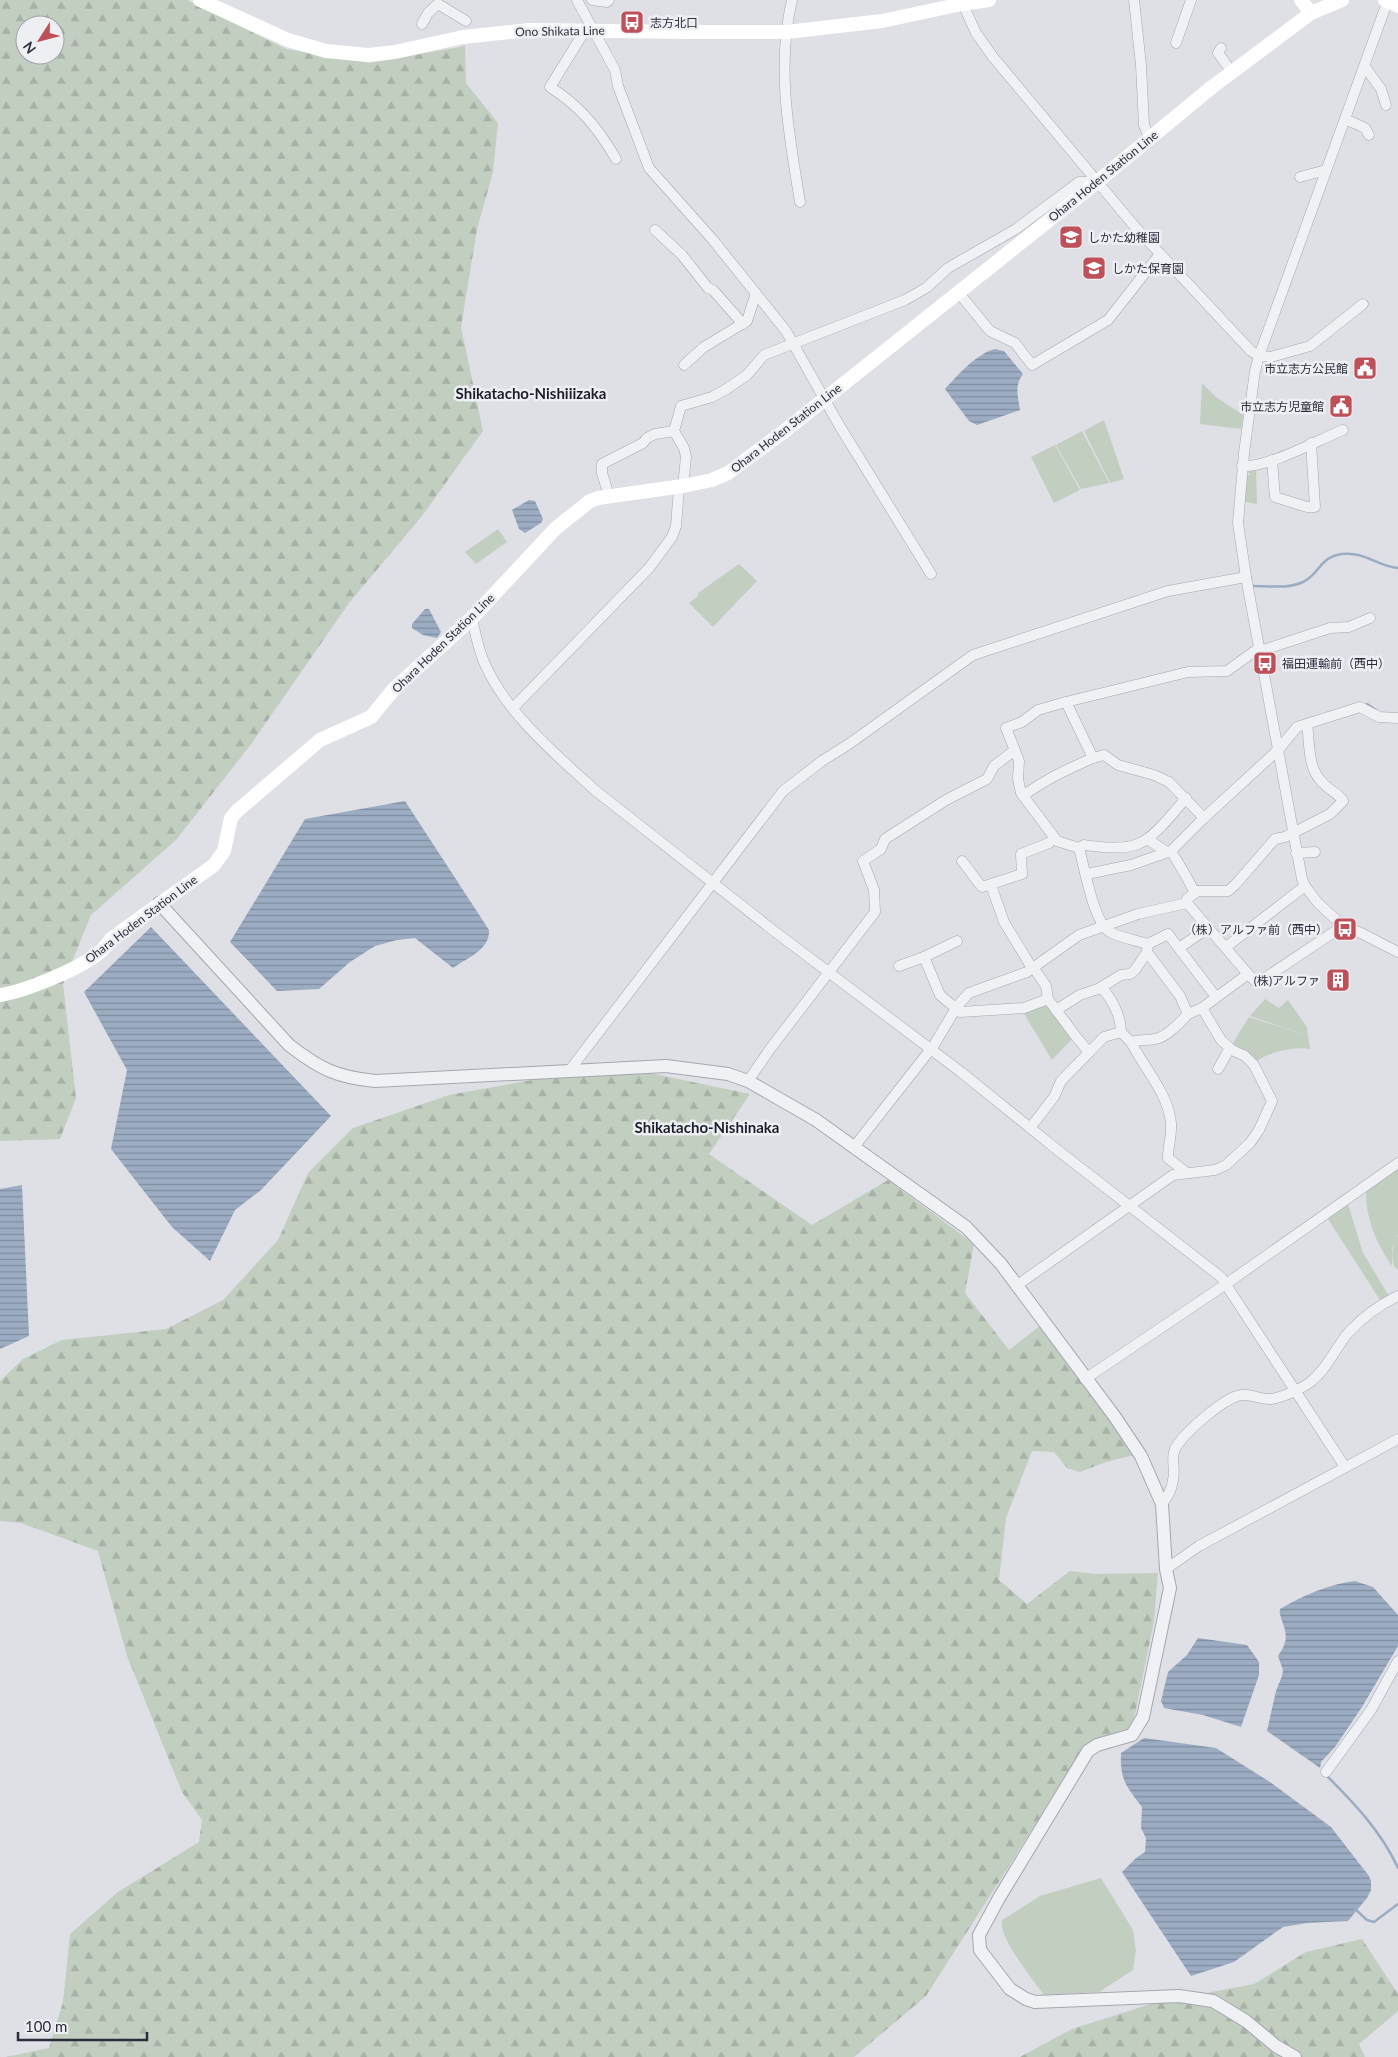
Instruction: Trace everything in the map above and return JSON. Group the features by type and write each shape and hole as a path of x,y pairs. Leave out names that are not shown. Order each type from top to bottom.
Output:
{"main road":[{"name":"Ono Shikata Line","path":"200,0 249,24 288,40 307,46 344,53 368,55 395,52 475,35 529,30 787,32 882,21 962,2 990,0"},
{"path":"1301,0 1311,13"},
{"name":"Ohara Hoden Station Line","path":"0,995 19,990 76,967 101,952 112,939 159,903 214,865 224,851 231,818 237,811 320,740 371,716 394,689 472,618 556,528 590,501 609,496 681,487 712,480 728,473 825,398 1232,72 1311,13 1342,0"}],"street":[{"path":"442,0 466,21 475,35"},
{"path":"577,0 595,30 615,70 618,86 649,168 713,240 786,331 792,345 931,574"},
{"path":"592,0 607,2 609,0"},
{"path":"792,0 787,32 784,92 800,202"},
{"path":"1134,0 1141,65 1144,125 1150,139"},
{"path":"1176,43 1178,27 1191,0"},
{"path":"962,2 976,33 992,57 1096,182 1160,254 1251,351 1259,356 1270,357 1310,346 1363,304"},
{"path":"1390,2 1326,170 1259,356 1255,371 1242,466 1238,523 1296,853 1305,886 1326,911 1342,926 1361,933 1398,952"},
{"path":"422,24 428,13 438,4 466,21"},
{"path":"579,31 581,37 550,87 564,96 598,129 616,159"},
{"path":"1221,48 1218,53 1232,72"},
{"path":"1365,67 1381,89 1386,105"},
{"path":"1345,120 1365,128 1369,135"},
{"path":"1300,177 1326,170"},
{"path":"512,708 649,568 672,537 676,526 686,457 684,448 674,431 681,406 712,397 747,375 764,355 905,300 926,288 948,268 1016,229 1079,182 1096,182"},
{"path":"655,230 682,254 708,288 713,290 743,324"},
{"path":"958,292 990,331 1015,343 1032,365 1108,320 1160,254"},
{"path":"684,365 704,347 743,324 748,319 756,293"},
{"path":"1242,466 1252,467 1272,460 1342,430"},
{"path":"609,496 602,474 602,464 643,443 647,438 674,431"},
{"path":"1272,460 1275,497 1307,507 1315,507 1310,443"},
{"path":"569,1071 783,791 822,761 849,744 973,655 1168,591 1246,577"},
{"path":"472,618 483,661 512,708 572,769 602,796 712,883 961,1072 1221,1277 1345,1467"},
{"path":"1079,848 1054,838 1023,796 1018,779 1019,761 1006,728 1022,722 1038,710 1066,702 1188,672 1227,671 1259,650 1330,628 1349,626 1370,618"},
{"path":"1066,702 1092,758"},
{"path":"1087,874 1131,866 1169,852 1278,750 1297,727 1360,707 1378,717 1398,718"},
{"path":"1187,903 1187,899 1197,891 1228,891 1275,838 1284,837 1330,814 1344,801 1336,792 1323,784 1314,770 1310,761 1307,724"},
{"path":"748,1081 770,1049 875,912 874,890 863,861 881,849 885,839 946,800 987,779 994,766 1015,750"},
{"path":"1023,796 1041,782 1052,779 1092,758 1104,755 1118,765 1154,775 1168,782 1204,818"},
{"path":"1079,848 1084,845 1128,847 1136,845 1147,839 1186,798"},
{"path":"962,860 982,887 991,885 1022,874 1021,854 1054,838"},
{"path":"1147,839 1169,852 1186,876 1195,894"},
{"path":"1079,848 1087,874 1091,897 1103,927 1109,932 1147,948 1180,996 1188,1014"},
{"path":"1296,853 1315,852"},
{"path":"991,885 1004,922 1046,986 1048,999 1089,1052"},
{"path":"1226,947 1305,886"},
{"path":"159,903 289,1045 310,1061 334,1074 353,1079 375,1081 666,1066 728,1074 748,1081 816,1120 966,1227 1001,1264 1115,1417 1141,1456 1162,1504 1166,1568 1170,1588 1143,1717 1132,1735 1097,1745 1088,1751 999,1898 980,1935 980,1950 1010,1989 1026,1999 1036,2002 1179,1996 1213,2002 1246,2021 1276,2046 1295,2057"},
{"path":"854,1147 930,1050 956,1009 969,993 1033,968 1079,935 1138,914 1187,903"},
{"path":"1187,903 1256,982 1262,980 1342,926"},
{"path":"1179,948 1208,928"},
{"path":"1056,1010 1080,995 1136,970 1147,948 1168,934 1216,996"},
{"path":"899,966 957,941"},
{"path":"924,956 940,995 960,1012 1024,1008 1048,999"},
{"path":"1131,1042 1147,1038 1157,1039 1165,1035 1188,1014 1202,1008 1248,974"},
{"path":"1101,987 1121,1022 1121,1032 1131,1042 1156,1083 1169,1112 1171,1124 1168,1158 1187,1174"},
{"path":"1016,1286 1173,1174 1215,1170 1226,1165 1250,1143 1272,1105 1272,1101 1254,1065 1245,1056 1230,1048 1221,1040 1202,1008"},
{"path":"1030,1128 1054,1097 1061,1081 1104,1037 1121,1032"},
{"path":"1218,1069 1230,1048"},
{"path":"1085,1378 1226,1284 1398,1162"},
{"path":"1162,1504 1170,1494 1174,1479 1172,1454 1176,1445 1203,1419 1237,1396 1249,1395 1270,1399 1296,1390 1318,1376 1349,1332 1367,1315 1385,1302 1398,1296"},
{"path":"1166,1568 1200,1546 1398,1439"},
{"path":"1326,1772 1371,1710 1398,1661"}],"green space":[{"path":"0,0 187,0 286,49 370,63 465,46 466,83 498,123 493,172 477,229 461,327 483,431 422,516 349,603 252,743 176,840 91,915 63,984 76,1098 60,1139 0,1141"},
{"path":"1202,383 1216,397 1243,415 1241,429 1200,424"},
{"path":"1104,420 1124,479 1110,483 1084,431"},
{"path":"1082,431 1109,483 1081,489 1056,445"},
{"path":"1055,445 1080,490 1054,503 1031,457"},
{"path":"1256,469 1256,504 1242,501 1247,476 1250,474 1248,472"},
{"path":"498,529 507,542 476,564 465,552"},
{"path":"739,564 757,581 713,627 689,603 698,596 698,593"},
{"path":"1265,999 1279,1008 1288,1000 1307,1027 1308,1036 1250,1016"},
{"path":"1047,1001 1073,1038 1052,1060 1023,1012"},
{"path":"1249,1017 1308,1036 1310,1049 1297,1048 1282,1051 1268,1055 1256,1062 1231,1046"},
{"path":"640,1071 750,1094 709,1154 812,1225 888,1180 974,1244 965,1293 1009,1350 1041,1325 1138,1454 1106,1462 1080,1472 1067,1468 1054,1452 1032,1451 1006,1518 999,1580 1027,1604 1070,1571 1096,1574 1158,1573 1154,1621 1132,1729 1085,1747 926,1996 854,2057 6,2057 49,2048 63,2002 70,1934 118,1892 199,1842 202,1820 182,1792 127,1656 98,1551 21,1523 0,1521 0,1381 23,1359 62,1340 166,1329 223,1300 278,1240 308,1173 353,1128 449,1095 554,1076"},
{"path":"1398,1165 1398,1235 1396,1237 1398,1236 1398,1268 1396,1269 1392,1256 1392,1266 1372,1228 1367,1208 1366,1187"},
{"path":"1348,1204 1363,1253 1389,1296 1380,1300 1328,1219"},
{"path":"1101,1878 1133,1930 1136,1950 1133,1970 1099,1992 1044,1995 1005,1937 1002,1920 1040,1896"},
{"path":"1362,1939 1398,1994 1398,2011 1359,2044 1365,2057 1020,2057 1072,2029 1154,2003 1254,1984 1306,1952"}],"water":[{"path":"995,349 1004,351 1023,374 1018,383 1020,410 977,425 969,421 945,389 974,360"},
{"path":"529,500 535,501 543,519 541,523 525,533 519,529 512,510"},
{"path":"425,609 429,609 441,632 437,638 423,635 412,628 412,624"},
{"path":"405,801 489,930 486,943 477,953 453,968 415,938 397,940 375,946 350,962 319,989 277,991 230,942 305,819"},
{"path":"151,927 331,1116 261,1190 235,1210 210,1261 172,1227 111,1149 127,1070 84,992"},
{"path":"22,1185 29,1336 0,1349 0,1189"},
{"path":"1355,1581 1373,1587 1398,1615 1398,1646 1362,1707 1335,1747 1321,1762 1320,1768 1267,1731 1283,1670 1278,1656 1285,1643 1286,1635 1280,1609 1316,1591"},
{"path":"1198,1638 1247,1645 1259,1662 1259,1675 1241,1727 1203,1715 1164,1708 1161,1701 1168,1672 1187,1655"},
{"path":"1144,1738 1216,1748 1270,1782 1331,1827 1369,1876 1371,1890 1367,1898 1348,1921 1307,1923 1283,1927 1234,1962 1191,1976 1122,1872 1145,1852 1146,1838 1141,1828 1142,1807 1125,1782 1121,1753"}],"waterway":[{"path":"1253,586 1291,586 1303,582 1309,579 1324,562 1342,554 1358,555 1398,568"},
{"path":"1367,704 1376,710"},
{"path":"1326,1775 1357,1807 1375,1830 1398,1868"},
{"path":"1355,1909 1367,1920 1374,1922 1398,1904"}],"place":[{"name":"志方北口","path":"632,22"},
{"name":"しかた幼稚園","path":"1071,237"},
{"name":"しかた保育園","path":"1094,268"},
{"name":"市立志方公民館","path":"1365,368"},
{"name":"市立志方児童館","path":"1341,406"},
{"name":"福田運輸前（西中）","path":"1265,663"},
{"name":"（株）アルファ前（西中）","path":"1345,929"},
{"name":"(株)アルファ","path":"1338,980"}],"district":[{"name":"Shikatacho-Nishiiizaka","path":"531,393"},
{"name":"Shikatacho-Nishinaka","path":"707,1127"}]}
